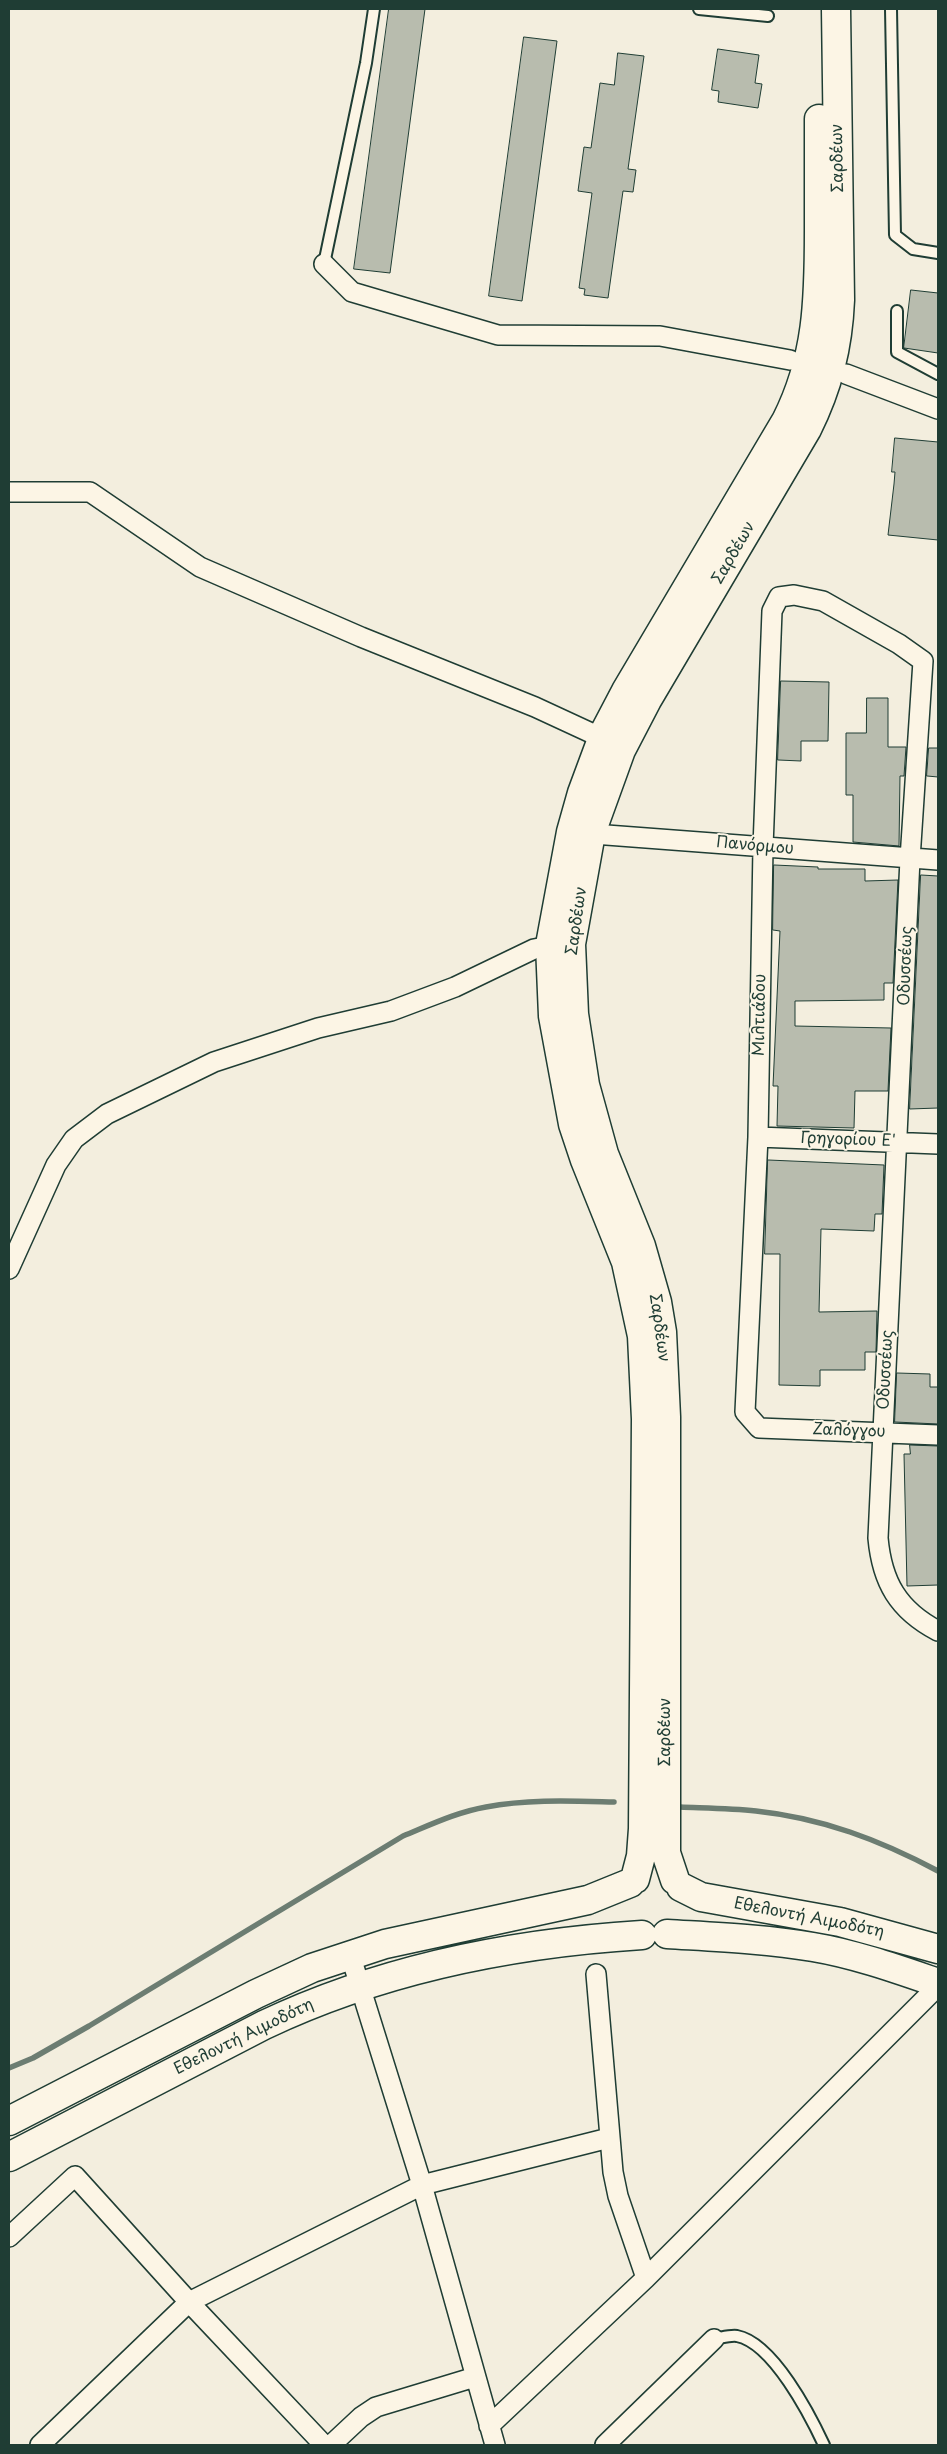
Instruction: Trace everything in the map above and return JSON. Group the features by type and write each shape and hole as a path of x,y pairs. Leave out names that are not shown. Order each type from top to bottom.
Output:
{"main road":[{"name":"Σαρδέων","path":"633,1881 642,1850 643,1819 646,1418 642,1336 626,1262 585,1160 573,1124 553,1016 561,944 581,833 582,793 602,738 626,691 786,421 804,378 813,346 819,285 819,9"},
{"name":"Σαρδέων","path":"581,833 631,730 807,429 823,394 830,373 838,336 840,300 836,9"},
{"name":"Σαρδέων","path":"561,944 585,1085 604,1154 641,1246 657,1302 662,1332 666,1417 666,1838 668,1859 678,1884"},
{"path":"9,2121 256,1994 312,1968 350,1954 426,1934 588,1900 645,1874 656,1872 678,1884 685,1898 686,1909 676,1928 654,1934 632,1928 623,1912 624,1893 633,1881"},
{"name":"Εθελοντή Αιμοδότη","path":"678,1884 701,1897 840,1922 938,1949"},
{"name":"Εθελοντή Αιμοδότη","path":"9,2157 264,2024 301,2008 359,1986 495,1952 594,1938 654,1934 754,1940 812,1947 886,1966 938,1985"}],"street":[{"path":"324,264 352,292 498,335 660,336 790,360"},
{"path":"846,374 938,409"},
{"path":"9,492 90,492 200,567 361,637 535,707 602,738"},
{"name":"Οδυσσέως","path":"779,597 794,595 823,601 930,661 910,859 899,1141 882,1432 878,1538 884,1574 900,1602 938,1631"},
{"name":"Μιλτιάδου","path":"759,1428 745,1412 758,1137 762,847 772,611 779,597"},
{"name":"Πανόρμου","path":"581,833 938,860"},
{"path":"9,1270 56,1165 74,1139 107,1114 214,1062 318,1028 391,1012 456,987 534,949 561,944"},
{"name":"Γρηγορίου Ε'","path":"758,1137 938,1144"},
{"name":"Ζαλόγγου","path":"759,1428 938,1435"},
{"path":"350,1954 422,2184 495,2445"},
{"path":"596,1974 610,2138 618,2196 646,2278"},
{"path":"489,2426 646,2278 938,1985"},
{"path":"40,2445 189,2302 422,2184 610,2138"},
{"path":"9,2237 75,2176 189,2302 324,2445"},
{"path":"605,2445 714,2339"},
{"path":"330,2445 361,2417 376,2407 475,2376"}],"lane":[{"path":"324,264 366,63 374,9"},
{"path":"699,9 768,16"},
{"path":"891,9 895,235 913,249 938,253"},
{"path":"897,311 897,352 938,374"},
{"path":"714,2339 737,2336 751,2342 774,2363 801,2401 824,2445"}],"building":[{"path":"389,9 425,9 390,273 354,269"},
{"path":"524,37 557,41 522,301 489,296"},
{"path":"718,49 759,55 755,83 762,84 758,108 718,102 719,91 712,90"},
{"path":"618,53 644,56 628,169 636,170 633,192 623,191 608,298 584,295 585,289 579,288 592,193 578,191 584,147 591,148 600,83 614,85"},
{"path":"911,290 938,293 938,353 904,348"},
{"path":"895,438 938,442 938,540 888,535 895,472 892,472"},
{"path":"781,681 829,682 828,741 801,741 801,761 778,760"},
{"path":"867,698 888,698 888,747 906,747 904,776 900,776 899,846 853,842 853,795 846,795 846,733 866,733"},
{"path":"929,748 938,748 938,777 927,776"},
{"path":"774,865 818,867 818,869 865,869 865,881 898,880 893,983 884,983 884,1000 795,1001 795,1026 891,1028 888,1091 855,1091 854,1128 777,1126 778,1086 773,1086 780,931 773,930"},
{"path":"921,875 938,876 938,1108 910,1109"},
{"path":"768,1160 884,1165 882,1214 875,1214 874,1231 821,1229 819,1312 877,1311 876,1352 865,1352 865,1370 820,1370 820,1386 779,1385 780,1254 765,1254"},
{"path":"897,1373 930,1374 930,1387 938,1387 938,1424 895,1422"},
{"path":"910,1445 938,1446 938,1585 907,1586 904,1454 910,1454"}],"waterway":[{"path":"9,2068 33,2058 89,2026 403,1836 454,1815 502,1804 566,1801 614,1802"},
{"path":"680,1807 747,1810 804,1819 872,1840 938,1871"}]}
